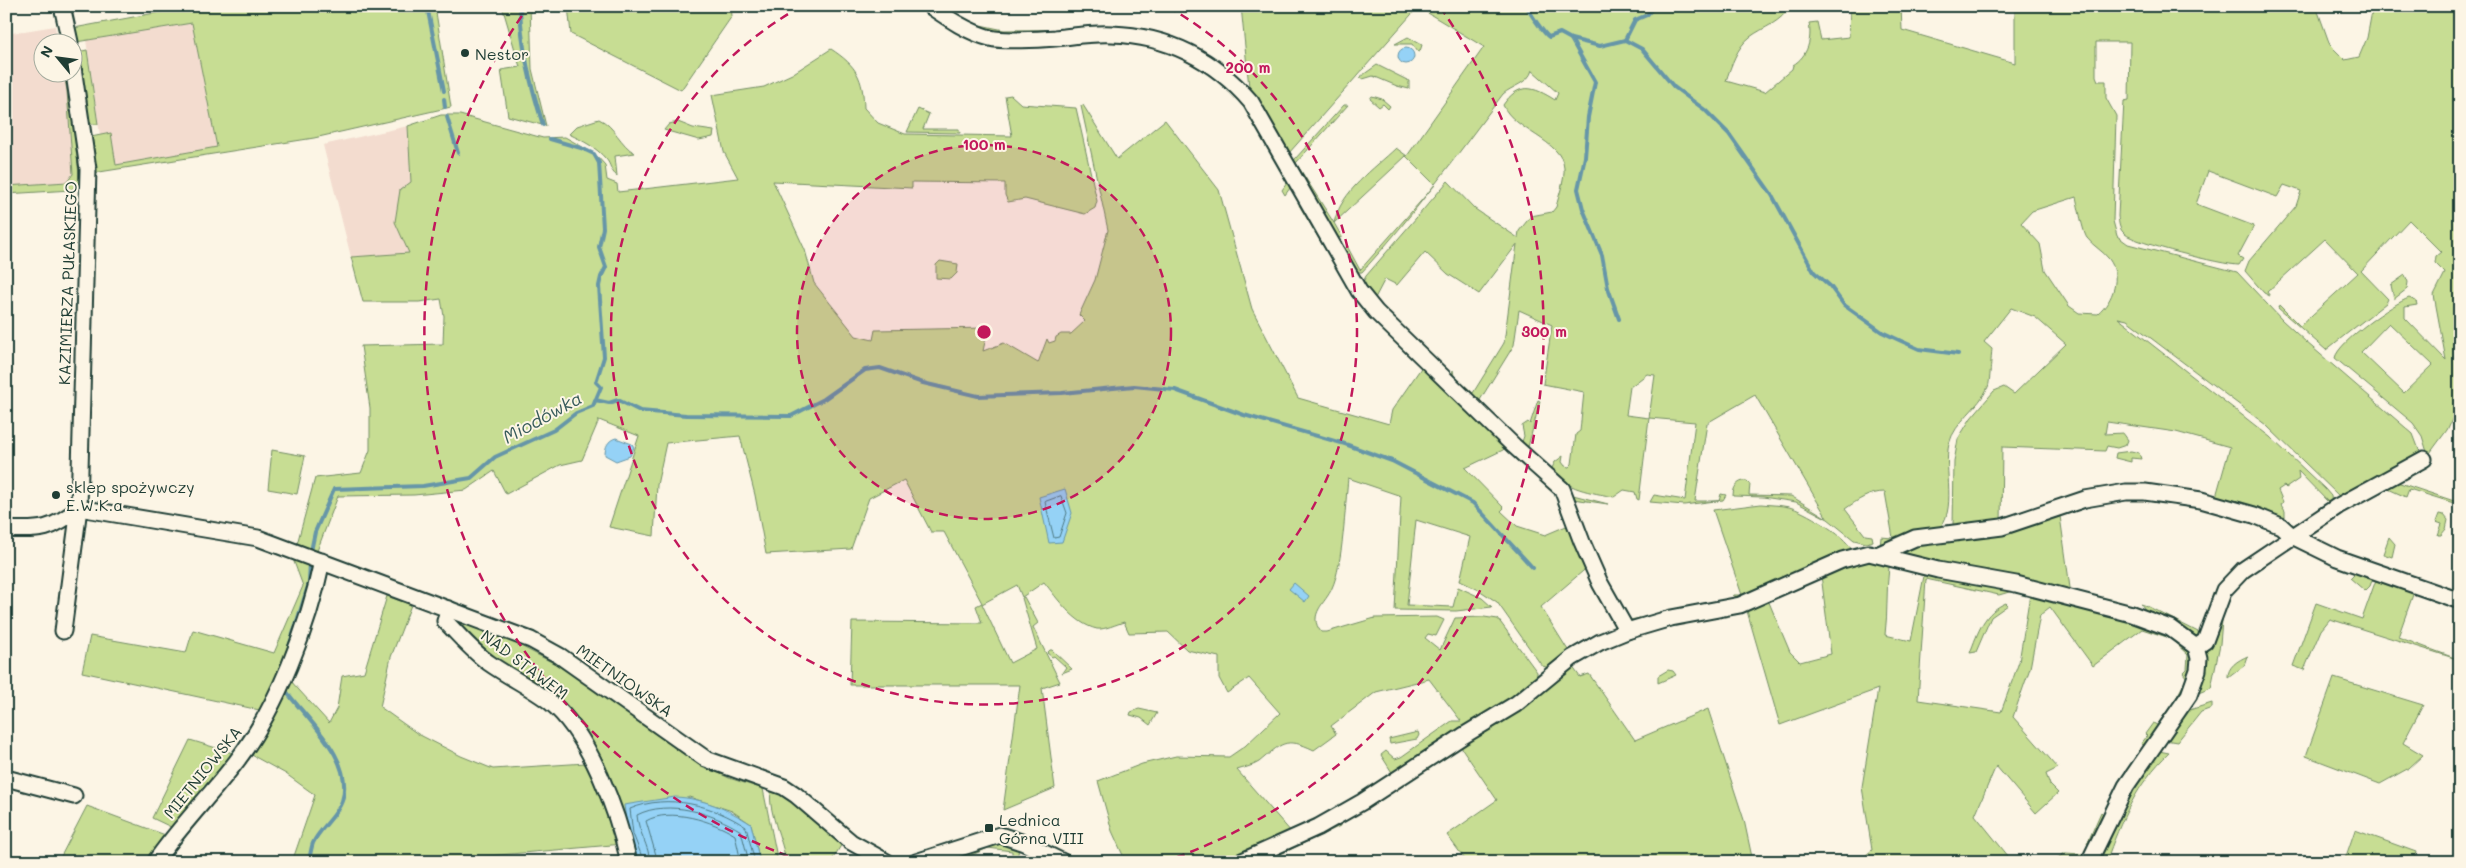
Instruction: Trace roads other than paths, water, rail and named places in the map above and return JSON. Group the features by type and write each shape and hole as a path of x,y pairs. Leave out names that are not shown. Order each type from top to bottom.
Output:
{"street":[{"path":"62,6 68,32"},
{"path":"930,6 955,23 992,39 1037,39 1111,34 1159,39 1186,49 1236,84 1251,102 1359,291 1383,318 1514,446 1562,488 1600,583 1627,631"},
{"name":"KAZIMIERZA PUŁASKIEGO","path":"62,632 79,508 88,169 75,82"},
{"path":"2196,647 2205,641 2218,602 2232,579 2338,506 2424,459"},
{"path":"1879,554 1915,538 2002,526 2060,506 2105,494 2126,492 2201,500 2227,507 2281,526 2292,536 2337,558 2460,601"},
{"path":"6,529 33,531 58,524 79,508"},
{"name":"MIETNIOWSKA","path":"79,508 258,538 531,640 560,656 706,759 784,787 796,794 851,842 887,862"},
{"path":"1240,862 1318,827 1362,802 1516,704 1572,658 1600,642 1627,631 1701,610 1740,604 1842,560 1869,553 1938,570 2016,584 2132,614 2170,628 2196,647 2199,658 2198,670 2189,695 2126,786 2089,862"},
{"name":"MIETNIOWSKA","path":"155,862 174,834 236,762 259,730 274,702 316,592 322,561"},
{"name":"NAD STAWEM","path":"449,609 445,621 486,661 550,702 577,732 591,756 622,829 629,862"},
{"path":"6,778 74,796"},
{"path":"916,862 1000,835 1024,843 1063,862"}],"water":[{"path":"1406,48 1414,56 1406,64 1398,56"},
{"path":"616,438 632,444 634,447 630,456 616,461 605,455 608,444"},
{"path":"1065,489 1072,513 1062,542 1049,543 1039,497"},
{"path":"1294,583 1309,596 1305,602 1289,589"},
{"path":"675,797 714,805 751,824 760,862 639,862 628,835 624,805"}],"waterway":[{"path":"427,6 444,91"},
{"name":"Miodówka","path":"520,6 527,66 543,125"},
{"path":"1527,6 1537,23 1549,37 1560,33 1571,39 1600,46 1625,40 1642,49 1674,87 1705,110 1729,134 1772,195 1814,272 1830,286 1844,305 1882,332 1919,349 1958,354"},
{"path":"1625,40 1635,20 1647,15 1654,6"},
{"path":"1571,39 1595,82 1588,117 1585,157 1578,189 1583,209 1602,255 1608,288 1619,319"},
{"path":"444,99 445,107"},
{"path":"447,117 458,153"},
{"name":"Miodówka","path":"311,551 315,532 334,489 423,486 471,478 495,457 554,430 576,413 593,406 601,387 596,382 604,357 599,286 606,267 599,247 603,228 599,163 594,154 550,139"},
{"path":"595,400 609,403 618,400 640,411 686,415 791,416 824,399 865,370 880,368 923,383 978,396 1062,393 1134,386 1175,390 1244,415 1345,444 1392,461 1473,503 1533,568"},
{"name":"Miodówka","path":"287,653 309,583 310,561"},
{"name":"Miodówka","path":"286,691 327,742 336,756 342,771 344,786 342,801 313,843 309,862"}],"place":[{"name":"Nestor","path":"465,53"},
{"name":"sklep spożywczy E.W.K.a","path":"56,495"},
{"name":"Lednica Górna VIII","path":"989,828"}]}
